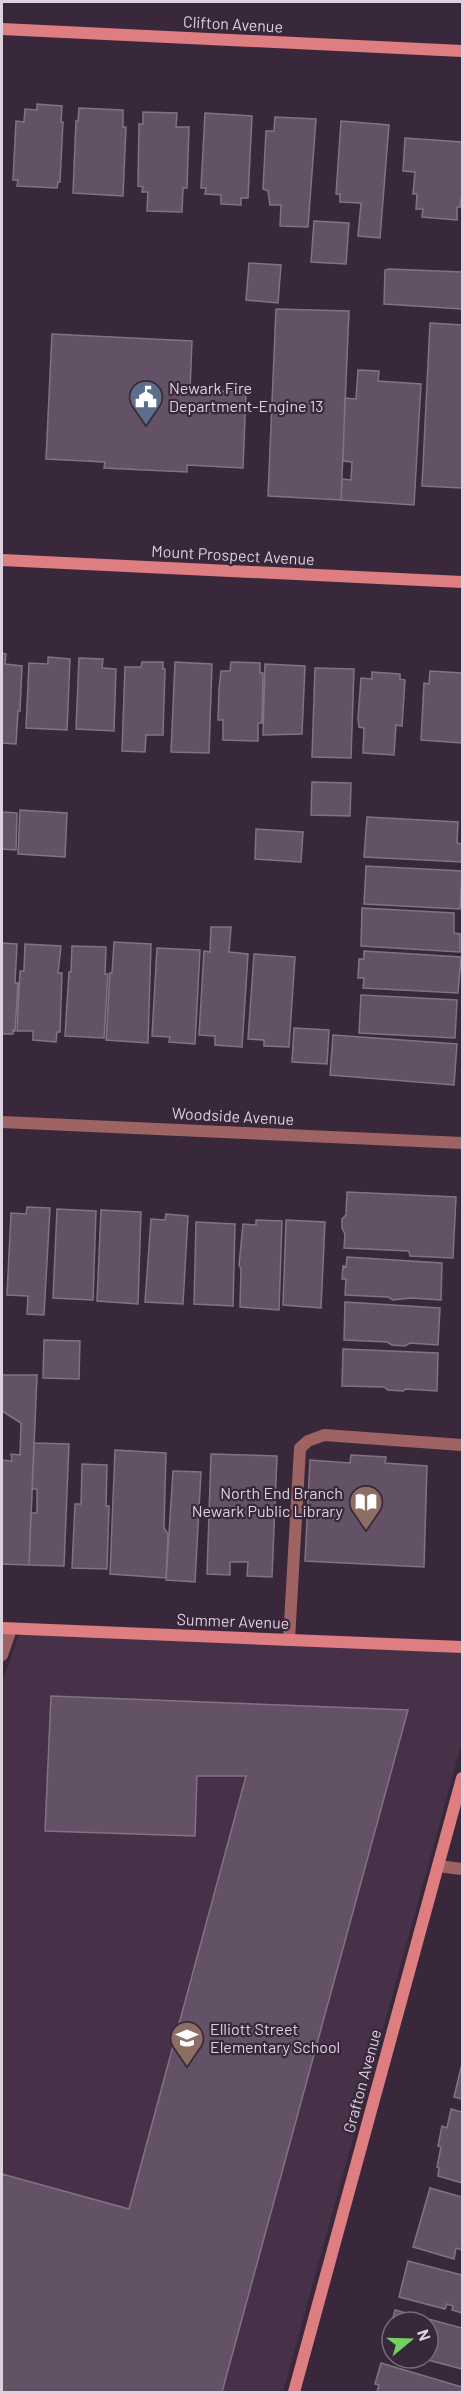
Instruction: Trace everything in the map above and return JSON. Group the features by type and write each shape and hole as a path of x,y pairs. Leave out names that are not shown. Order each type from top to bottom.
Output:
{"street":[{"name":"Clifton Avenue","path":"2,29 462,51"},
{"name":"Mount Prospect Avenue","path":"2,560 462,582"},
{"name":"Woodside Avenue","path":"2,1122 462,1143"},
{"path":"289,1640 300,1448 308,1441 324,1435 462,1445"},
{"path":"2,1655 6,1629"},
{"name":"Summer Avenue","path":"6,1629 462,1647"},
{"name":"Grafton Avenue","path":"294,2392 462,1778"},
{"path":"438,1866 462,1869"}],"shaded area":[{"name":"Elliott Street Elementary School","path":"21,1629 462,1647 462,1742 283,2392 2,2392 2,1683"}],"building":[{"path":"37,104 62,106 60,182 57,188 17,186 18,180 13,180 16,121 24,122 25,109 37,110"},
{"path":"79,108 123,110 123,127 126,127 123,196 73,193 76,121 78,121"},
{"path":"143,112 177,113 176,127 189,127 187,188 183,188 182,212 147,211 148,192 142,192 143,187 138,186 139,124 143,124"},
{"path":"205,113 252,116 248,198 241,198 241,205 221,204 221,195 205,194 206,188 201,188"},
{"path":"275,117 316,119 308,227 280,226 281,205 270,205 268,191 263,189 266,131 274,131"},
{"path":"341,121 389,125 380,238 358,236 361,203 340,202 340,194 336,194"},
{"path":"405,138 462,142 462,198 460,207 457,207 457,220 422,217 423,209 416,209 417,194 413,194 415,172 403,171"},
{"path":"314,221 349,223 346,264 311,262"},
{"path":"249,263 281,265 278,303 246,300"},
{"path":"385,270 462,272 462,309 384,304"},
{"path":"276,309 349,311 341,500 268,496"},
{"path":"430,323 462,325 462,488 422,486"},
{"name":"Newark Fire Department-Engine 13","path":"52,334 192,341 190,390 246,392 243,468 187,465 187,472 104,468 105,462 46,459"},
{"path":"358,370 379,371 378,381 421,384 414,505 341,500 342,479 351,480 352,462 343,461 345,398 356,399"},
{"path":"2,653 6,654 5,664 22,666 16,744 2,743"},
{"path":"48,657 70,659 67,730 26,728 29,663 48,664"},
{"path":"79,658 103,659 102,668 116,669 114,731 76,729"},
{"path":"142,662 163,662 163,669 165,669 163,735 146,735 145,752 122,751 125,667 141,667"},
{"path":"175,662 212,664 209,753 171,752"},
{"path":"231,662 260,663 260,673 263,673 262,723 258,723 258,741 223,740 223,720 218,720 219,689 221,671 230,671"},
{"path":"265,664 305,666 302,734 263,735"},
{"path":"315,668 354,669 351,758 312,757"},
{"path":"430,671 462,673 462,743 421,740 424,683 429,684"},
{"path":"372,672 400,674 400,679 405,680 402,726 396,725 394,755 363,753 364,728 359,727 358,718 361,678 372,679"},
{"path":"312,782 351,783 350,816 311,815"},
{"path":"20,810 67,813 65,857 18,854"},
{"path":"2,812 17,813 16,850 2,849"},
{"path":"367,817 458,822 457,843 462,844 462,862 364,857"},
{"path":"256,829 303,832 301,862 255,859"},
{"path":"366,866 462,871 460,909 364,904"},
{"path":"362,908 454,913 454,933 460,934 460,952 361,946"},
{"path":"211,927 231,927 229,952 248,954 242,1047 215,1045 215,1036 199,1035 204,951 210,952"},
{"path":"114,942 151,944 148,1043 106,1040"},
{"path":"2,943 17,944 15,983 18,983 13,1034 2,1034"},
{"path":"25,944 61,946 58,973 62,973 60,1032 57,1032 56,1042 33,1040 33,1031 17,1031 20,971 24,971"},
{"path":"72,946 106,947 105,974 108,974 104,1038 65,1036"},
{"path":"157,948 200,950 195,1044 169,1042 170,1037 152,1036"},
{"path":"364,951 461,957 458,993 363,988 364,978 358,978 359,959 364,959"},
{"path":"254,954 295,957 289,1047 264,1046 264,1040 248,1039"},
{"path":"361,995 457,1000 455,1038 359,1033"},
{"path":"294,1028 329,1030 327,1064 292,1062"},
{"path":"333,1035 457,1044 454,1085 330,1075"},
{"path":"347,1192 456,1197 453,1258 410,1256 409,1251 344,1248 345,1234 342,1219 346,1215"},
{"path":"27,1207 50,1208 44,1315 27,1314 28,1296 7,1295 11,1213 26,1214"},
{"path":"57,1209 96,1211 93,1300 53,1298"},
{"path":"101,1210 141,1212 138,1304 97,1301"},
{"path":"166,1214 188,1216 183,1304 145,1302 151,1219 165,1220"},
{"path":"256,1220 282,1221 279,1310 240,1307 241,1269 239,1265 243,1224 256,1225"},
{"path":"286,1220 325,1222 321,1308 283,1305"},
{"path":"196,1222 235,1224 233,1306 194,1304"},
{"path":"347,1257 442,1263 441,1300 411,1298 393,1300 388,1297 345,1295 346,1279 342,1279 343,1266 346,1267"},
{"path":"345,1302 440,1308 438,1345 410,1343 405,1346 392,1345 387,1342 344,1340"},
{"path":"44,1340 80,1341 79,1379 43,1378"},
{"path":"343,1349 438,1353 437,1391 342,1386"},
{"path":"2,1375 37,1375 29,1565 2,1564 2,1460 12,1461 11,1454 20,1455 21,1423 2,1411"},
{"path":"34,1443 69,1444 64,1566 29,1565 31,1513 37,1513 37,1489 32,1489"},
{"path":"115,1450 166,1453 164,1528 168,1534 166,1578 110,1574"},
{"path":"211,1454 277,1456 272,1577 247,1576 248,1562 230,1562 230,1575 207,1574"},
{"name":"North End Branch Newark Public Library","path":"351,1455 386,1457 385,1463 427,1466 424,1567 305,1561 310,1460 350,1463"},
{"path":"82,1464 107,1465 106,1506 109,1506 107,1569 72,1568 75,1504 81,1504"},
{"path":"173,1471 201,1472 195,1582 166,1580"},
{"path":"51,1696 408,1710 222,2392 2,2392 2,2174 129,2209 246,1776 197,1776 195,1836 45,1831"},
{"path":"462,2064 462,2099 454,2097"},
{"path":"451,2109 462,2112 462,2183 438,2176 439,2168 437,2167 441,2147 438,2146 442,2126 447,2128"},
{"path":"430,2188 462,2197 462,2250 456,2248 454,2259 413,2247"},
{"path":"408,2261 462,2275 462,2313 452,2310 453,2306 447,2304 445,2309 399,2297"},
{"path":"440,2322 462,2328 462,2369 440,2363"},
{"path":"380,2366 380,2370 405,2370 462,2387 462,2392 377,2392 379,2385 375,2384"}],"place":[{"name":"Newark Fire Department-Engine 13","path":"146,426"},
{"name":"North End Branch Newark Public Library","path":"366,1531"},
{"name":"Elliott Street Elementary School","path":"187,2067"}]}
